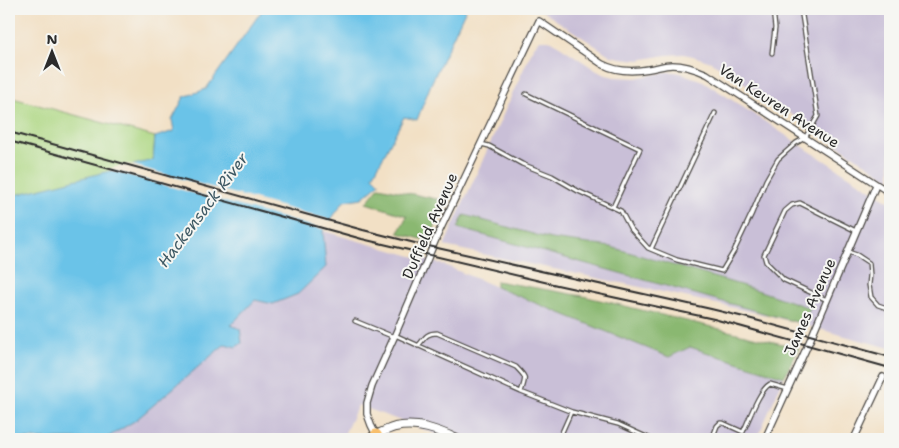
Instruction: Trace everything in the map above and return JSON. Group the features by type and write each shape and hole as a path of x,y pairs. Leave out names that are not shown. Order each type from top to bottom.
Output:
{"street":[{"name":"Van Keuren Avenue","path":"539,21 612,69 636,71 680,65 707,74 890,193"},
{"name":"Duffield Avenue","path":"373,438 367,408 372,386 395,337 439,232 539,21"},
{"name":"James Avenue","path":"764,439 788,389 876,184"},
{"path":"854,439 883,377"},
{"path":"373,438 394,427 412,426 430,428 458,439"}],"lane":[{"path":"772,53 775,28 773,9"},
{"path":"480,144 489,146 522,164 552,176 621,211 630,228 648,248 677,260 722,271 734,251 766,180 778,159 796,143 805,138 818,116 801,9"},
{"path":"526,94 640,149 614,207"},
{"path":"651,249 715,113"},
{"path":"827,300 784,280 766,262 764,255 785,211 792,205 800,203 857,231"},
{"path":"848,252 857,255 869,263 871,297 878,305 890,309"},
{"path":"355,321 418,346 521,392 572,412 613,422 650,439"},
{"path":"418,346 427,335 437,333 516,367 524,375 525,379 521,392"},
{"path":"712,439 716,426 720,423 743,432 766,386 775,384 788,389"},
{"path":"559,439 572,412"}],"shaded area":[{"path":"539,9 890,9 890,180 711,62 683,54 639,60 611,56"},
{"path":"540,40 552,41 606,75 636,78 674,72 703,81 890,202 890,348 770,316 444,246 534,46"},
{"path":"323,231 444,265 669,357 690,347 784,377 757,439 449,439 358,405 342,439 105,439 136,420 225,344 230,325 255,300 273,304 298,294 326,267"}],"green space":[{"path":"9,97 155,137 153,160 115,173 15,195 14,177 9,176"},
{"path":"379,187 446,201 429,241 398,233 407,216 366,203"},
{"path":"464,215 551,239 611,247 754,289 810,308 803,324 458,228"},
{"path":"496,281 583,296 799,348 784,377 690,347 669,357 496,287"}],"water":[{"name":"Hackensack River","path":"263,9 466,9 431,84 417,120 404,117 373,176 380,183 362,198 344,201 323,231 326,267 298,294 273,304 255,300 231,325 240,329 242,343 236,347 225,344 136,420 105,439 9,439 9,199 15,195 153,160 155,137 174,131 172,120 184,97 206,89"}],"pier":[{"path":"128,164 333,221 326,230 107,169"}],"railway":[{"path":"9,132 363,230 711,309 890,357"},
{"path":"9,141 362,239 557,285 714,319 890,368"}]}
